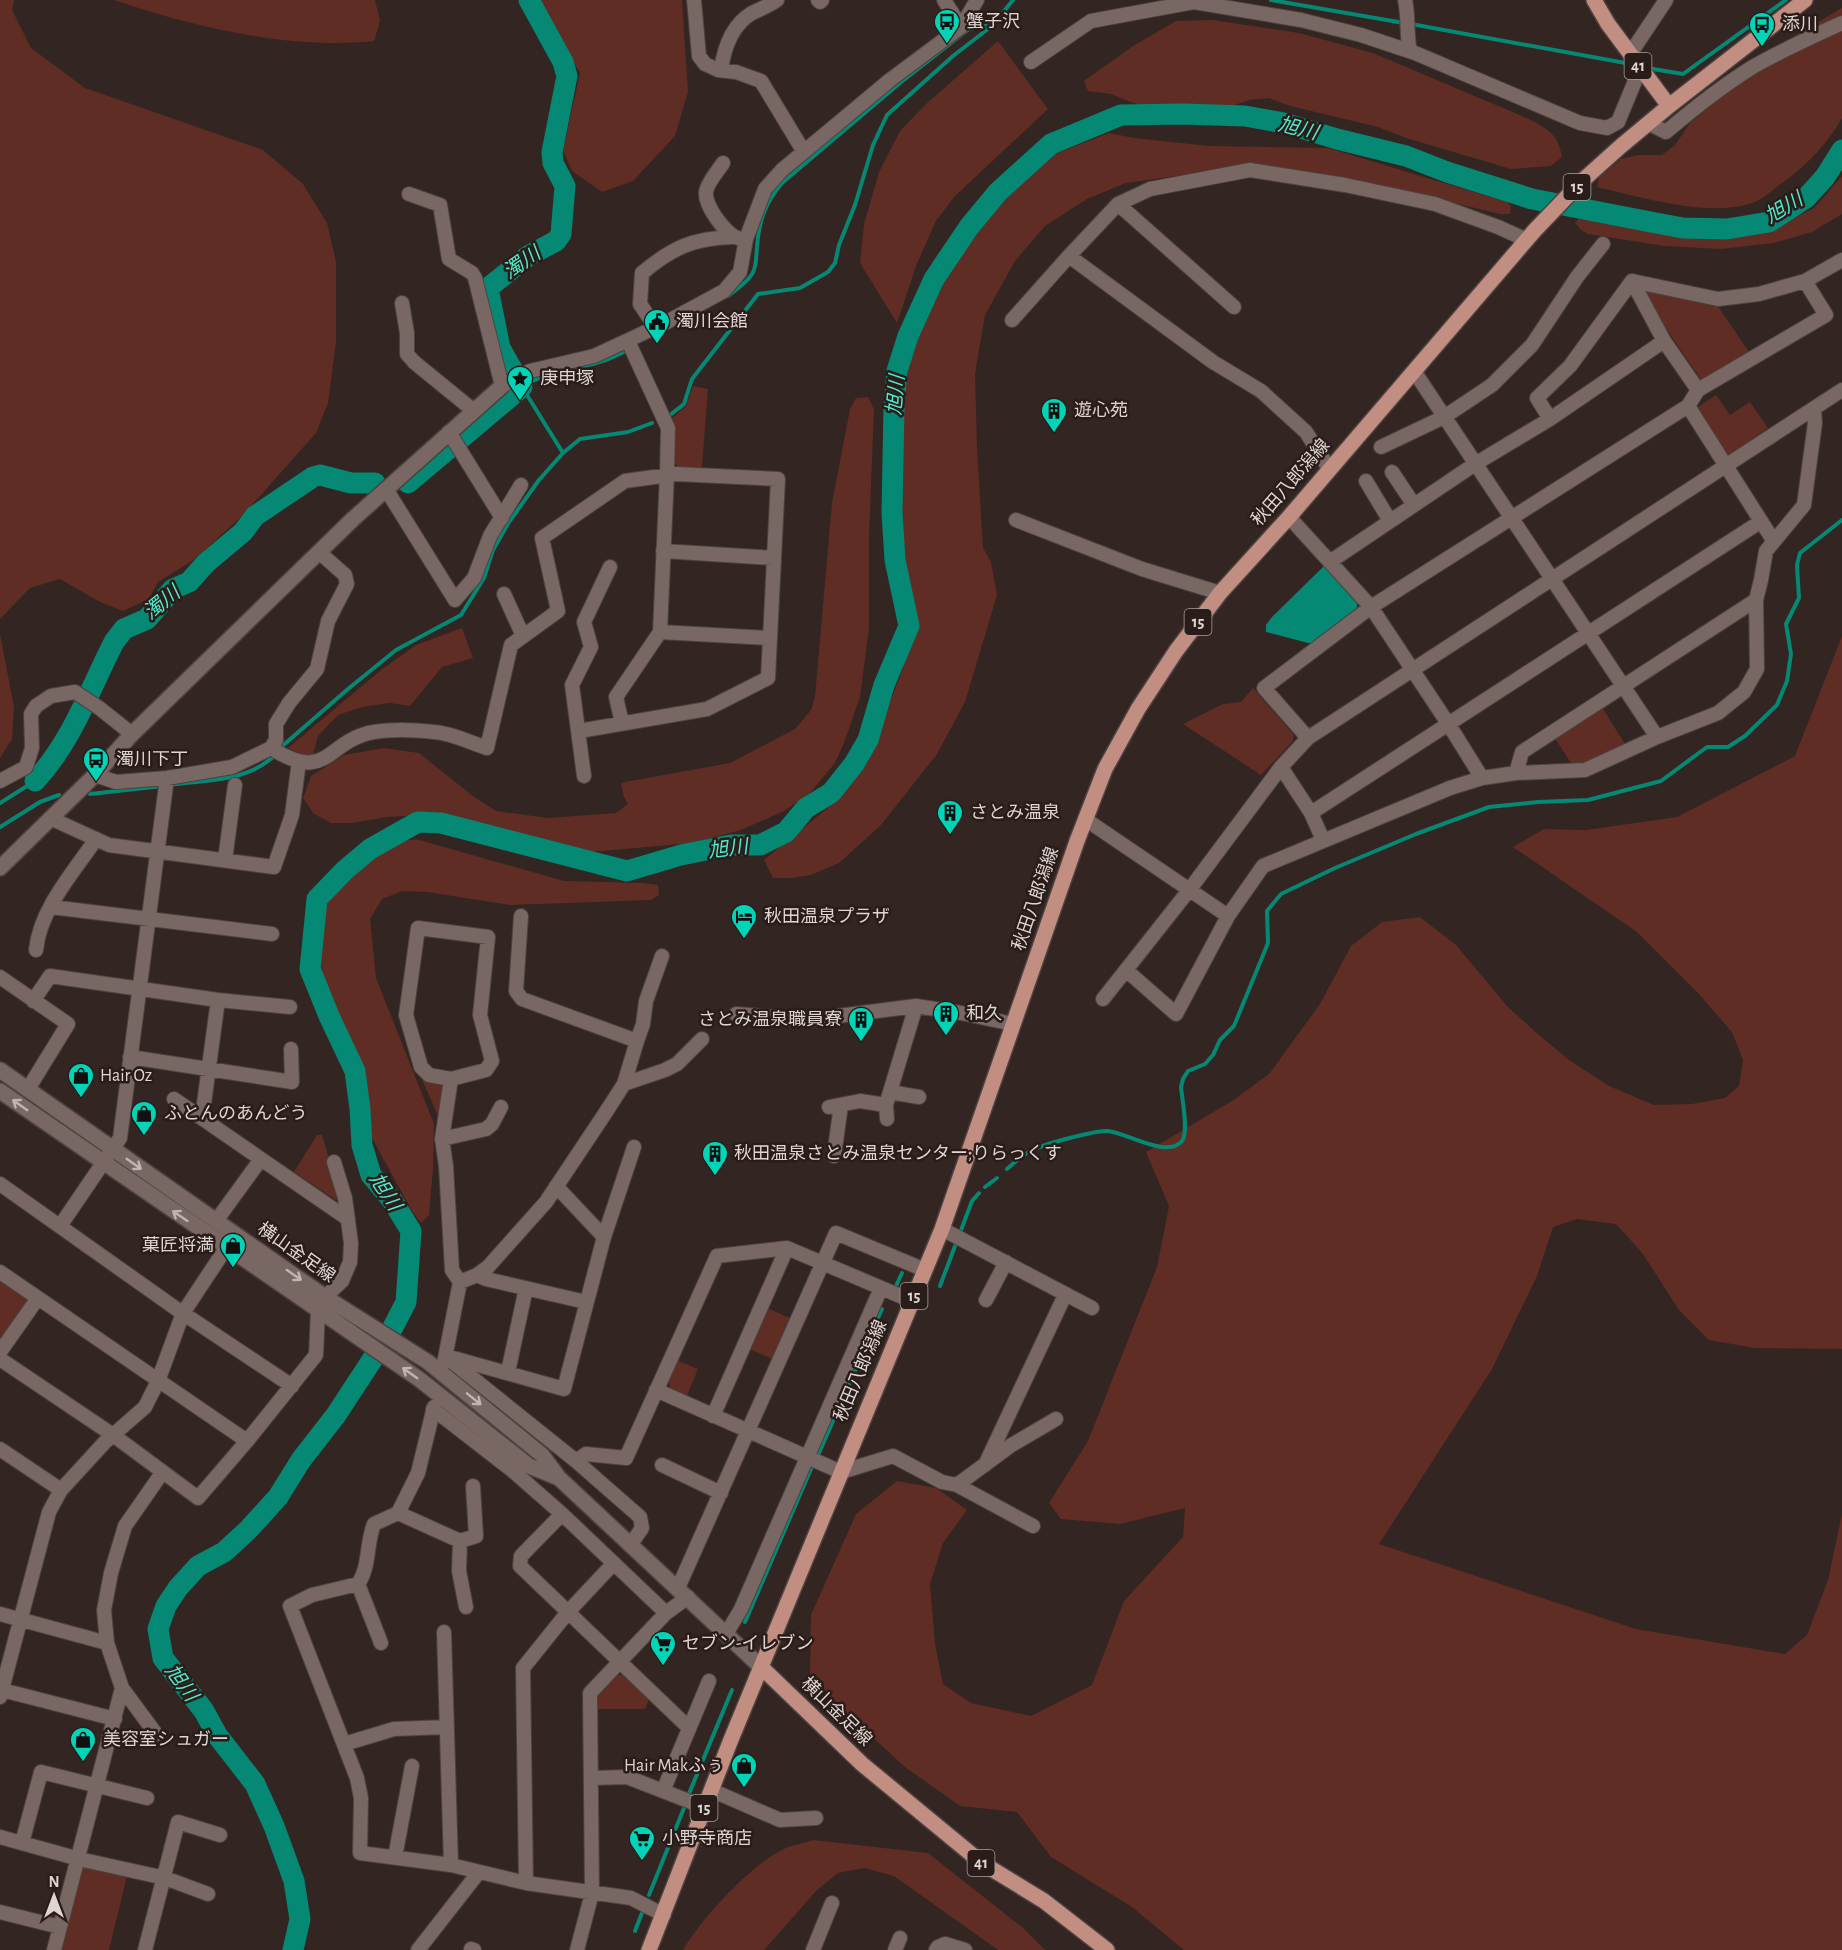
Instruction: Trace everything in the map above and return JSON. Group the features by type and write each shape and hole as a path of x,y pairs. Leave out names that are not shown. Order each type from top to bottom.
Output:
{"main road":[{"name":"41","path":"1594,0 1608,24 1669,106"},
{"name":"秋田八郎潟線","path":"649,1950 704,1807 924,1270 954,1234 1013,1024 1085,819 1105,769 1138,708 1176,651 1220,593 1330,470 1531,235 1582,181 1620,146 1805,0"},
{"name":"横山金足線","path":"761,1667 862,1764 982,1863 1044,1901 1107,1950"}],"street":[{"path":"694,0 699,56 705,64 761,81 804,152"},
{"path":"721,70 723,51 733,31 751,14 765,9 777,0"},
{"path":"944,0 961,27"},
{"path":"0,868 96,775 132,734 386,489 453,439 474,411 511,381 530,371 594,356 656,328 724,291 740,272 739,238 765,189 782,171 890,80 961,27 977,0"},
{"path":"1405,0 1409,22 1410,51"},
{"path":"1630,54 1666,0"},
{"path":"1031,62 1091,21 1194,2 1301,20 1361,35 1410,51 1580,123 1607,128 1618,122 1640,69"},
{"path":"1648,123 1666,132 1706,99 1750,69 1842,23"},
{"path":"723,164 706,191 706,202 720,224 739,238"},
{"path":"1012,320 1118,204 1150,189 1250,170 1345,184 1435,204 1531,235"},
{"path":"409,194 440,205 449,259 472,273 475,278 511,381"},
{"path":"1118,204 1234,307"},
{"path":"656,328 640,304 642,273 665,254 688,244 715,237 739,238"},
{"path":"1381,447 1444,417 1492,385 1532,345 1577,277 1603,244"},
{"path":"1069,256 1213,362 1261,391 1306,432 1330,470"},
{"path":"1632,282 1718,299 1759,294 1805,281 1842,260"},
{"path":"1308,738 1264,688 1371,607 1688,406 1698,390 1826,315 1805,281"},
{"path":"1632,282 1664,341 1698,390"},
{"path":"1550,419 1538,398 1570,366 1632,282"},
{"path":"402,303 407,333 407,354 474,411"},
{"path":"622,723 616,697 660,632 669,428 628,341"},
{"path":"1331,561 1475,464 1550,419 1664,341"},
{"path":"1414,371 1657,737"},
{"path":"1103,999 1190,889 1281,767 1308,738 1842,390"},
{"path":"1688,406 1773,540"},
{"path":"1126,970 1176,1014 1228,916 1263,866 1450,788 1482,778 1516,773 1584,770 1718,713 1744,692 1757,669 1756,600 1766,551 1804,505 1815,423 1814,409"},
{"path":"453,439 502,518"},
{"path":"1392,472 1414,505"},
{"path":"275,750 292,760 315,763 351,740 373,732 436,732 487,748 511,645 558,611 542,538 625,481 667,474 778,479 768,678 706,708 579,731"},
{"path":"1366,481 1390,521"},
{"path":"386,489 454,600 474,578 490,536 521,485"},
{"path":"1289,517 1371,607 1482,778"},
{"path":"1016,520 1142,569 1220,593"},
{"path":"1311,813 1760,522"},
{"path":"663,551 774,558"},
{"path":"275,750 276,724 289,703 317,669 328,621 347,584 345,575 320,552"},
{"path":"584,776 572,685 591,647 584,622 610,567"},
{"path":"504,594 523,636"},
{"path":"1516,773 1522,752 1756,600"},
{"path":"660,632 769,638"},
{"path":"0,781 26,767 32,748 31,714 36,706 51,696 75,692 132,734"},
{"path":"96,775 116,782 166,783 232,767 275,750"},
{"path":"50,818 109,845 274,867 292,815 299,761"},
{"path":"1281,767 1311,813 1323,840"},
{"path":"60,1226 120,1138 166,783"},
{"path":"225,860 234,785"},
{"path":"1085,819 1228,916"},
{"path":"36,950 38,935 51,908 96,840"},
{"path":"51,908 272,934"},
{"path":"521,916 516,991 522,999 638,1041"},
{"path":"418,928 488,937 480,1015 492,1061 486,1070 451,1079 429,1075 421,1067 406,1015 418,928"},
{"path":"460,1282 477,1275 488,1267 546,1202 624,1084 643,1024 646,1001 662,956"},
{"path":"33,1001 50,976 218,1000 290,1007"},
{"path":"0,977 68,1024 28,1089"},
{"path":"202,1118 218,1000"},
{"path":"888,1105 916,1006"},
{"path":"736,1014 807,1020 916,1006 1013,1024"},
{"path":"624,1084 677,1064 702,1039"},
{"path":"130,1057 292,1082 291,1049"},
{"name":"横山金足線","path":"0,1070 216,1221 529,1466 559,1478"},
{"path":"445,1360 460,1282 452,1270 446,1166 442,1139 451,1079"},
{"name":"横山金足線","path":"0,1091 226,1248 322,1304 344,1308 428,1362 542,1455 559,1478 761,1667"},
{"path":"834,1156 835,1106 860,1101 888,1105 919,1097"},
{"path":"174,1099 348,1219"},
{"path":"442,1139 486,1129 492,1124 501,1107"},
{"path":"445,1360 508,1372 564,1389 604,1237 633,1147"},
{"path":"216,1221 261,1159"},
{"path":"0,1359 113,1435 198,1498 247,1442 316,1355 322,1304 342,1281 350,1262 351,1243 345,1198 334,1162"},
{"path":"0,1184 183,1313 292,1386"},
{"path":"556,1186 604,1237"},
{"path":"577,1950 592,1893 590,1693 683,1593 721,1492 836,1233 924,1270"},
{"path":"954,1234 1092,1308"},
{"path":"115,1719 1,1693 49,1512 60,1490 113,1435 145,1407 158,1381 183,1313 226,1248"},
{"path":"713,1416 786,1248"},
{"path":"576,1461 586,1454 626,1458 717,1256 786,1248 912,1301"},
{"path":"986,1300 1006,1262"},
{"path":"0,1272 247,1442"},
{"path":"477,1275 486,1280 586,1302"},
{"path":"508,1372 526,1288"},
{"path":"726,1634 741,1609 881,1288"},
{"path":"985,1465 1065,1295"},
{"path":"0,1352 38,1298"},
{"path":"445,1360 576,1461 640,1517 642,1528 631,1545"},
{"path":"656,1390 841,1472 893,1456 942,1482 957,1485 1033,1526"},
{"path":"664,1915 631,1898 526,1883 451,1865 360,1852 361,1798 357,1778 290,1606 312,1595 358,1584 364,1575 369,1536 374,1524 398,1513 418,1473 434,1408 513,1471 562,1514 666,1613"},
{"path":"957,1485 1010,1446 1056,1419"},
{"path":"0,1449 60,1490"},
{"path":"662,1465 721,1492"},
{"path":"156,1734 122,1688 107,1643 104,1610 111,1573 125,1526 162,1473"},
{"path":"398,1513 460,1541 476,1536 473,1486"},
{"path":"562,1514 521,1556 520,1566 688,1726"},
{"path":"460,1541 459,1571 466,1606"},
{"path":"526,1883 523,1668 568,1611 614,1563"},
{"path":"358,1584 381,1644"},
{"path":"0,1614 107,1643"},
{"path":"444,1632 451,1865"},
{"path":"663,1791 688,1726 709,1681"},
{"path":"54,1950 122,1688"},
{"path":"344,1744 394,1729 447,1727"},
{"path":"395,1857 412,1766"},
{"path":"22,1843 41,1772 147,1798"},
{"path":"592,1779 627,1777 704,1807"},
{"path":"711,1790 780,1820 816,1818"},
{"path":"145,1950 178,1821 220,1835"},
{"path":"0,1837 79,1859 165,1878 208,1894"},
{"path":"418,1950 479,1872"},
{"path":"813,1950 832,1903"},
{"path":"0,1912 60,1927"},
{"path":"936,1950 945,1944 965,1950"}],"shaded area":[{"path":"0,0 14,0 12,10 31,48 85,88 263,150 303,184 327,223 336,262 336,342 328,403 316,433 243,515 195,559 158,582 149,599 123,611 98,601 60,579 30,588 0,619"},
{"path":"114,0 375,0 380,21 374,41 309,42 276,39 209,27"},
{"path":"538,0 682,0 688,92 675,136 633,181 602,192 572,171 563,150 580,73"},
{"path":"1842,8 1842,118 1831,136 1810,160 1765,196 1752,203 1735,207 1696,207 1597,187 1599,178 1621,159 1638,155 1662,155 1675,145 1690,123 1789,39"},
{"path":"1213,20 1299,33 1373,53 1529,119 1555,137 1562,157 1551,166 1511,169 1406,138 1378,127 1290,106 1269,98 1249,100 1223,109 1167,109 1133,103 1111,94 1088,91 1084,81 1133,46 1176,21"},
{"path":"998,41 1048,109 955,196 936,221 916,266 897,323 860,263 864,224 879,172 900,131 926,104"},
{"path":"1109,133 1210,146 1328,148 1507,202 1511,206 1510,214 1500,214 1375,184 1299,170 1248,166 1126,183 1087,199 1045,226 1015,261 985,315 975,374 983,548 991,562 997,595 965,702 937,754 881,825 839,863 811,875 773,878 764,860 836,801 850,784 875,740 902,671 913,631 901,536 900,397 903,366 937,286 1012,191 1055,154"},
{"path":"1842,176 1842,214 1812,232 1774,243 1721,249 1664,246 1588,234 1575,223 1579,218 1672,232 1729,234 1771,229 1814,208"},
{"path":"1650,288 1715,302 1751,355 1704,384 1644,296"},
{"path":"693,386 708,389 702,466 700,468 679,468 674,462 672,418 686,406"},
{"path":"1716,395 1730,415 1750,402 1768,428 1727,456 1695,409"},
{"path":"868,397 874,409 869,536 869,628 860,697 835,763 810,793 784,811 741,830 693,843 590,852 556,846 440,814 331,823 314,814 303,798 311,776 344,755 384,748 419,753 474,797 496,811 548,818 616,813 628,804 621,784 625,782 730,763 795,729 811,710 815,697 832,503 850,409 856,398"},
{"path":"1325,565 1357,601 1357,612 1312,644 1266,632 1266,625 1272,617"},
{"path":"462,628 473,658 442,667 410,706 390,703 362,707 338,715 318,736 313,755 304,755 288,748 381,670 416,645"},
{"path":"0,634 14,707 12,739 0,758"},
{"path":"1842,636 1842,1349 1755,1348 1709,1340 1679,1310 1643,1254 1616,1224 1577,1219 1553,1227 1537,1276 1492,1369 1379,1544 1636,1629 1785,1654 1807,1635 1828,1580 1842,1514 1842,1950 1184,1950 1132,1907 1051,1857 1017,1812 960,1806 905,1767 810,1680 811,1615 856,1514 897,1481 936,1488 967,1510 943,1543 930,1584 935,1644 943,1684 971,1703 1031,1716 1092,1685 1124,1601 1183,1537 1185,1508 1120,1524 1061,1519 1049,1503 1088,1441 1157,1267 1169,1206 1146,1152 1232,1101 1269,1074 1320,1004 1351,946 1382,922 1420,917 1456,945 1508,1007 1539,1035 1569,1060 1609,1086 1654,1105 1692,1104 1725,1098 1739,1086 1743,1060 1732,1032 1698,993 1637,932 1513,847 1544,829 1586,830 1677,817 1795,756"},
{"path":"1253,688 1294,735 1292,742 1261,775 1183,724 1223,704 1241,702"},
{"path":"1601,706 1627,747 1586,765 1573,766 1554,737"},
{"path":"416,839 564,881 658,885 659,895 651,900 510,905 427,892 402,891 382,899 370,919 376,978 434,1124 429,1215 421,1223 373,1140 366,1122 364,1075 319,972 319,928 326,903 342,884 393,843"},
{"path":"422,1080 440,1082 446,1090 440,1120"},
{"path":"317,1135 322,1135 340,1196 336,1200 294,1172"},
{"path":"0,1279 28,1298 29,1302 0,1344"},
{"path":"767,1308 792,1319 775,1360 749,1349"},
{"path":"676,1360 698,1369 686,1398 671,1391 668,1379"},
{"path":"616,1675 625,1675 649,1699 645,1709 597,1709 597,1695"},
{"path":"813,1840 928,1853 1023,1928 1045,1950 998,1950 894,1876 864,1868 838,1873 817,1890 764,1950 683,1950 702,1923 743,1878 773,1855 793,1845"},
{"path":"87,1866 127,1876 109,1950 62,1950 81,1872"}],"waterway":[{"name":"濁川","path":"408,483 522,387 500,348 488,288 528,256 556,241 561,234 565,186 553,163 552,152 567,76 563,62 529,0"},
{"path":"670,415 684,404 692,379 758,294 800,288 828,272 835,263 873,145 887,115 953,56 993,25 1013,0"},
{"path":"1271,0 1404,23"},
{"path":"1647,68 1683,74 1786,0"},
{"path":"1411,24 1631,64"},
{"path":"728,296 754,271 761,221 767,205 782,183 900,83 969,29 992,25"},
{"name":"旭川","path":"293,1950 300,1919 294,1881 274,1826 255,1784 217,1735 204,1711 163,1658 158,1629 166,1606 178,1588 198,1566 224,1552 278,1497 301,1460 336,1415 391,1331 406,1302 411,1231 392,1200 371,1175 362,1145 355,1071 310,969 317,899 345,870 370,849 418,822 441,823 627,871 681,855 731,845 760,845 786,832 806,808 831,793 854,764 868,740 884,685 909,626 895,560 892,513 897,371 908,336 934,279 969,227 998,192 1051,144 1121,115 1245,116 1284,123 1406,156 1447,172 1532,199 1683,228 1727,229 1769,222 1806,198 1825,177 1842,150"},
{"path":"563,453 522,387 539,378 602,361 626,351"},
{"path":"280,748 396,650 461,615 484,578 493,550 509,522 539,480 563,453 580,439 628,432 652,423"},
{"name":"濁川","path":"35,781 48,766 69,733 114,642 124,629 147,619 173,589 189,582 206,563 243,532 255,516 313,477 320,475 351,483 375,483"},
{"path":"1007,1169 1035,1149 1068,1138 1102,1131 1157,1146 1175,1146 1182,1141 1185,1130 1181,1087 1183,1079 1188,1071 1205,1064 1213,1055 1220,1040 1234,1026 1268,943 1267,911 1281,894 1335,868 1416,834 1489,807 1588,800 1661,781 1707,747 1728,747 1745,736 1777,705 1787,681 1791,654 1786,624 1799,598 1797,565 1800,553 1842,520"},
{"path":"170,785 239,775 265,763 276,754"},
{"path":"0,803 35,781"},
{"path":"90,794 163,786"},
{"path":"0,827 40,802 59,795"},
{"path":"985,1187 997,1178"},
{"path":"940,1286 972,1201 979,1193"},
{"path":"895,1288 902,1273"},
{"path":"819,1453 882,1309"},
{"path":"745,1622 811,1469"},
{"path":"688,1796 732,1690"},
{"path":"649,1895 684,1808"},
{"path":"635,1931 642,1913"}],"place":[{"name":"蟹子沢","path":"947,45"},
{"name":"添川","path":"1762,48"},
{"name":"濁川会館","path":"657,345"},
{"name":"庚申塚","path":"520,402"},
{"name":"遊心苑","path":"1054,434"},
{"name":"濁川下丁","path":"96,783"},
{"name":"さとみ温泉","path":"950,836"},
{"name":"秋田温泉プラザ","path":"744,940"},
{"name":"和久","path":"946,1037"},
{"name":"さとみ温泉職員寮","path":"861,1043"},
{"name":"Hair Oz","path":"81,1099"},
{"name":"ふとんのあんどう","path":"144,1137"},
{"name":"秋田温泉さとみ温泉センター;りらっくす","path":"715,1177"},
{"name":"菓匠将満","path":"233,1269"},
{"name":"セブン-イレブン","path":"663,1667"},
{"name":"美容室シュガー","path":"83,1763"},
{"name":"Hair Makふぅ","path":"744,1789"},
{"name":"小野寺商店","path":"642,1862"}]}
